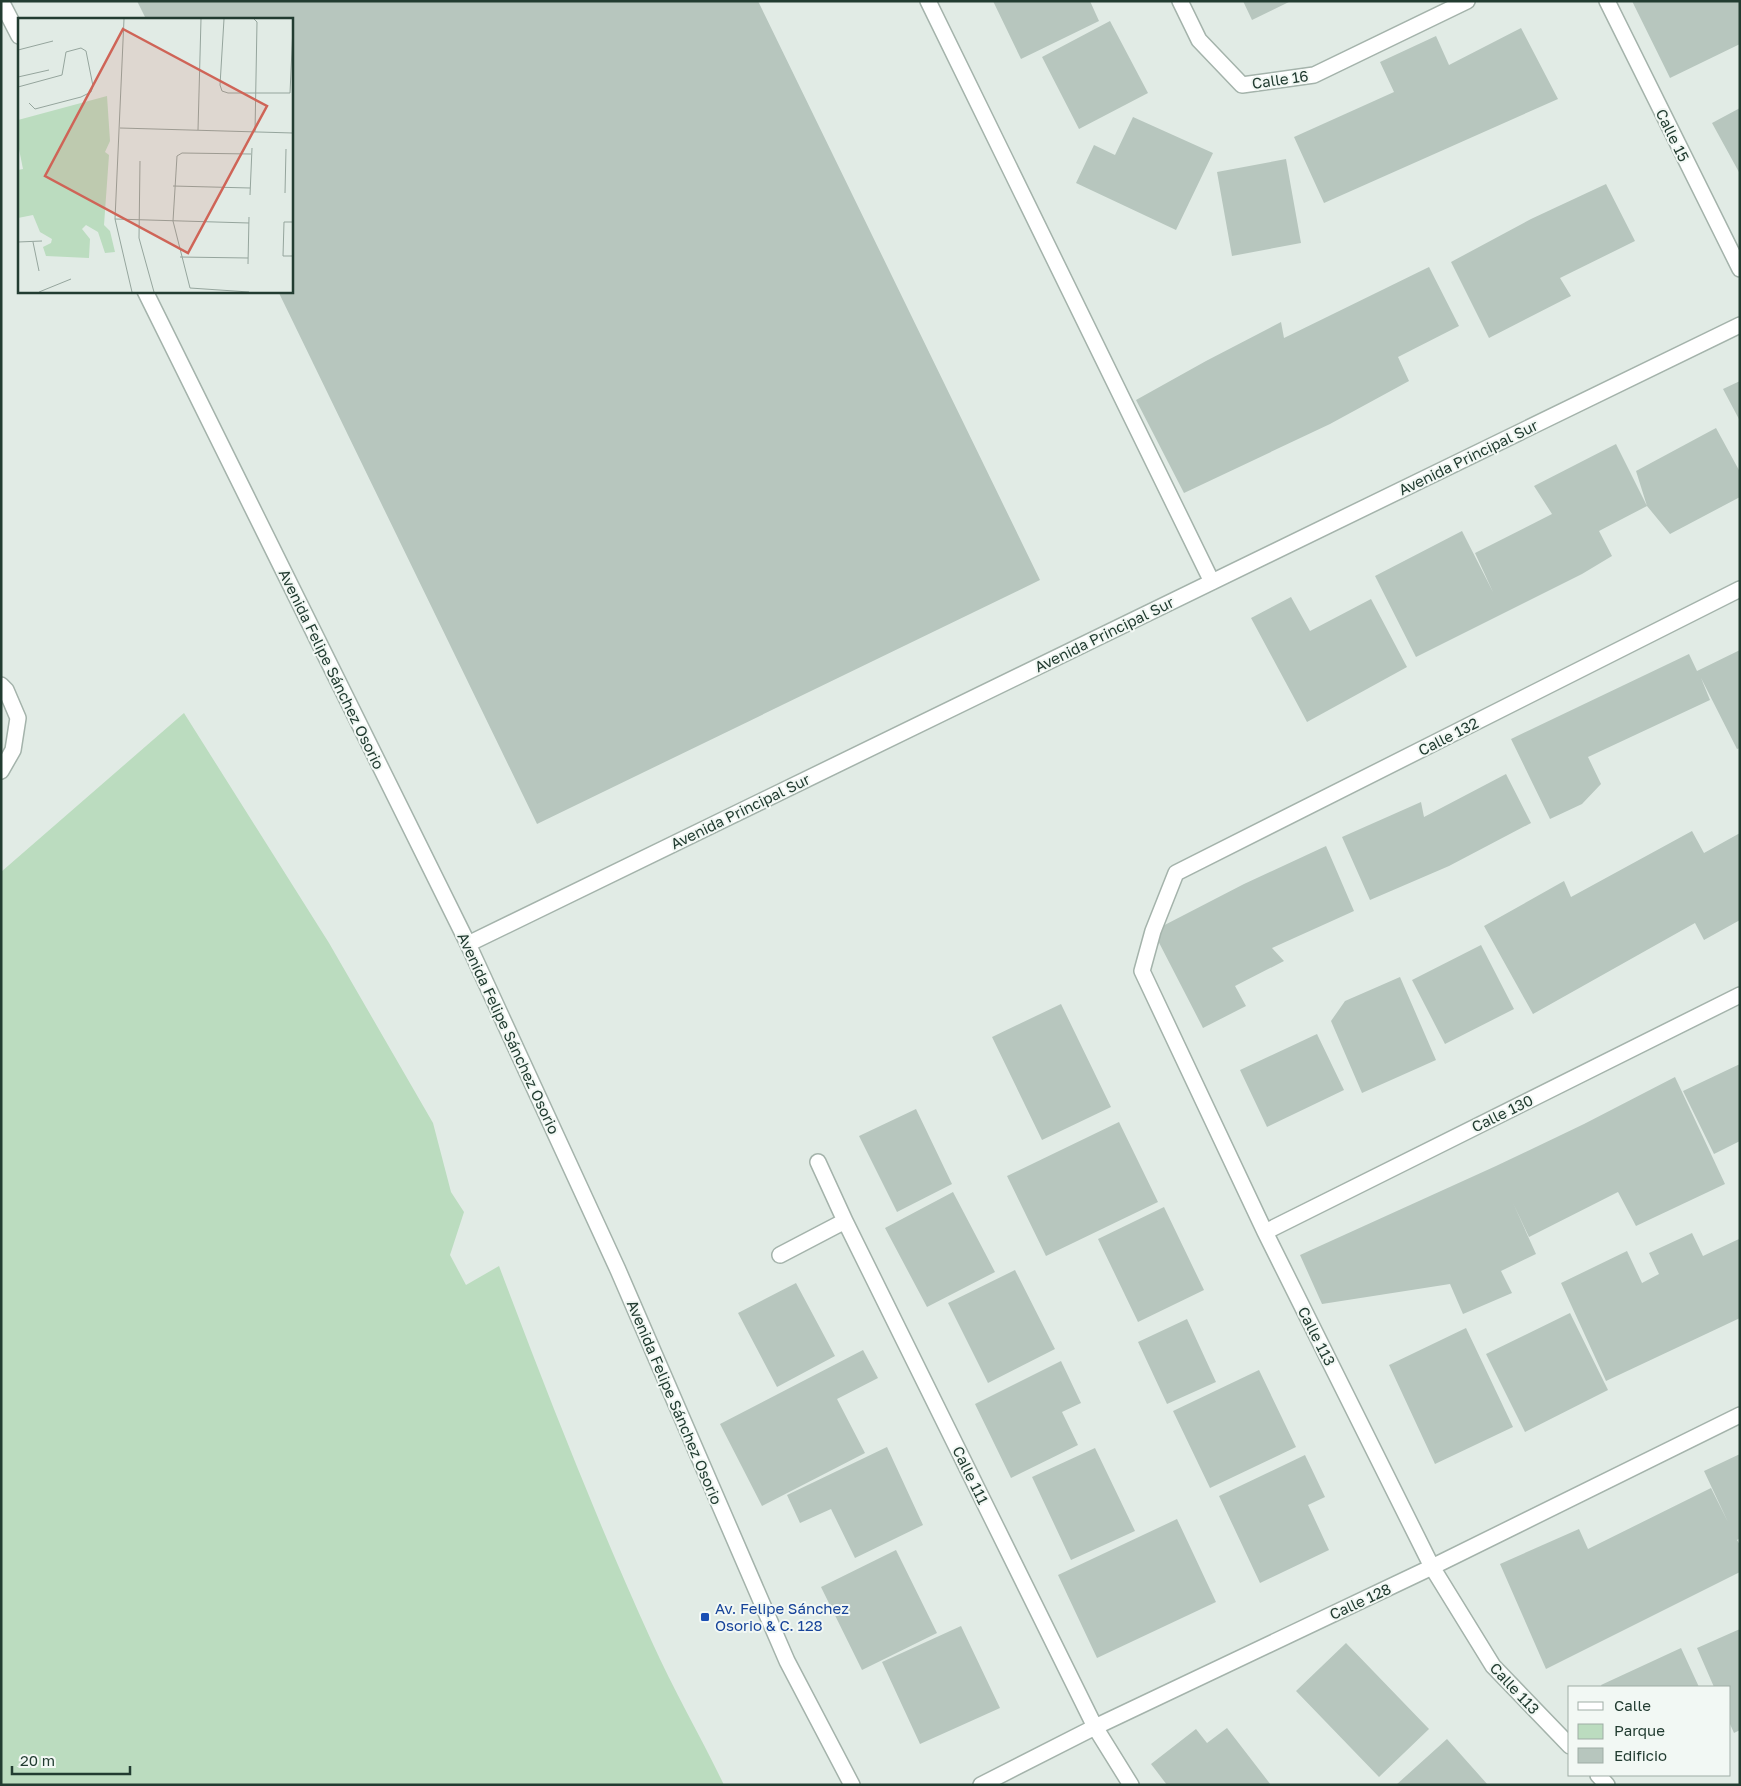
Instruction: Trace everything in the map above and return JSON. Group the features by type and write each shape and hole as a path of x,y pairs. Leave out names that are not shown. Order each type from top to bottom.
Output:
{"street":[{"path":"1,1 18,34"},
{"path":"928,1 1212,582"},
{"name":"Calle 16","path":"1180,1 1199,40 1242,85 1314,75 1467,1"},
{"name":"Calle 15","path":"1606,1 1740,269"},
{"name":"Avenida Felipe Sánchez Osorio","path":"145,292 468,944 618,1270 787,1661 852,1785"},
{"name":"Avenida Principal Sur","path":"468,944 1740,325"},
{"name":"Calle 132","path":"1168,895 1176,873 1740,589"},
{"path":"1,685 6,690 18,718 13,750 1,771"},
{"name":"Calle 113","path":"1168,895 1153,931 1142,971 1265,1232 1432,1566 1493,1666 1568,1744"},
{"name":"Calle 130","path":"1265,1232 1740,995"},
{"name":"Calle 111","path":"818,1162 845,1221 1095,1727 1131,1785"},
{"path":"780,1254 845,1221"},
{"name":"Calle 128","path":"981,1785 1095,1727 1432,1566 1740,1415"}],"green space":[{"path":"184,713 329,943 433,1123 451,1192 464,1212 450,1255 466,1285 499,1266 573,1456 631,1596 660,1660 724,1785 1,1785 1,872"}],"building":[{"path":"137,1 758,1 1040,580 537,824 278,292 292,292 292,18 146,18"},
{"path":"993,1 1090,1 1099,21 1021,59"},
{"path":"1243,1 1291,1 1252,20"},
{"path":"1632,1 1740,1 1740,44 1670,78"},
{"path":"1110,21 1148,93 1079,129 1042,57"},
{"path":"1521,28 1558,99 1324,203 1294,137 1394,92 1380,62 1436,36 1449,65"},
{"path":"1740,108 1740,174 1712,123"},
{"path":"1133,117 1213,153 1176,230 1076,183 1094,145 1115,155"},
{"path":"1286,159 1301,243 1232,256 1217,172"},
{"path":"1606,184 1635,241 1560,278 1571,296 1489,338 1451,262 1531,219"},
{"path":"1429,267 1459,326 1398,357 1409,381 1330,424 1184,493 1136,400 1281,322 1284,338"},
{"path":"1740,381 1740,421 1723,389"},
{"path":"1716,428 1740,472 1740,497 1670,534 1647,506 1636,471"},
{"path":"1616,444 1647,506 1599,531 1612,556 1582,574 1416,657 1375,576 1462,531 1493,592 1475,553 1552,514 1534,486"},
{"path":"1291,597 1310,631 1371,599 1407,667 1307,722 1251,618"},
{"path":"1740,650 1740,748 1737,749 1701,678 1710,700 1588,757 1601,784 1582,804 1550,819 1511,739 1689,654 1697,671"},
{"path":"1506,774 1531,823 1449,866 1370,900 1342,837 1421,802 1424,817"},
{"path":"1692,831 1704,853 1740,833 1740,920 1704,940 1695,923 1533,1014 1484,926 1564,881 1571,897"},
{"path":"1326,846 1354,911 1272,948 1284,961 1235,986 1246,1006 1203,1028 1153,931 1244,884"},
{"path":"1481,945 1514,1009 1445,1044 1412,980"},
{"path":"1400,977 1436,1060 1362,1093 1331,1021 1345,1001"},
{"path":"1061,1004 1111,1107 1042,1140 992,1037"},
{"path":"1317,1034 1344,1090 1267,1127 1240,1070"},
{"path":"1740,1064 1740,1141 1714,1154 1683,1091"},
{"path":"1675,1077 1725,1184 1636,1226 1618,1192 1529,1237 1513,1203 1536,1254 1501,1271 1512,1293 1463,1314 1450,1284 1322,1304 1300,1255 1496,1166 1584,1124"},
{"path":"916,1109 952,1184 897,1212 859,1136"},
{"path":"1119,1122 1158,1202 1046,1256 1007,1176"},
{"path":"953,1192 995,1272 927,1307 885,1228"},
{"path":"1164,1207 1204,1290 1138,1322 1098,1239"},
{"path":"1692,1233 1703,1256 1739,1239 1740,1318 1606,1381 1561,1283 1627,1251 1642,1283 1659,1274 1649,1253"},
{"path":"1015,1270 1055,1349 988,1383 948,1303"},
{"path":"796,1283 835,1356 777,1387 738,1313"},
{"path":"1570,1313 1608,1390 1525,1432 1486,1354"},
{"path":"1187,1319 1216,1382 1167,1404 1138,1342"},
{"path":"1466,1328 1513,1427 1435,1464 1389,1365"},
{"path":"863,1350 878,1378 837,1399 865,1453 762,1506 720,1424"},
{"path":"1061,1361 1081,1403 1062,1412 1078,1445 1011,1478 975,1404"},
{"path":"1259,1370 1296,1447 1210,1488 1173,1411"},
{"path":"887,1447 923,1525 855,1558 831,1509 800,1523 787,1495"},
{"path":"1095,1448 1135,1531 1071,1560 1032,1477"},
{"path":"1740,1454 1740,1538 1737,1540 1740,1545 1740,1572 1546,1669 1500,1564 1579,1529 1588,1549 1711,1488 1728,1522 1704,1471"},
{"path":"1305,1455 1325,1497 1308,1505 1329,1550 1260,1583 1219,1496"},
{"path":"1177,1519 1216,1602 1097,1658 1058,1575"},
{"path":"896,1550 937,1633 862,1670 821,1587"},
{"path":"961,1626 1000,1708 920,1744 882,1662"},
{"path":"1740,1629 1740,1730 1734,1733 1731,1726 1731,1686 1714,1686 1697,1648"},
{"path":"1346,1643 1429,1729 1379,1777 1296,1691"},
{"path":"1681,1648 1699,1686 1602,1686"},
{"path":"1227,1728 1271,1785 1167,1785 1151,1764 1196,1729 1207,1743"},
{"path":"1447,1739 1488,1785 1396,1785"}],"place":[{"name":"Av. Felipe Sánchez Osorio & C. 128","path":"705,1617"}]}
